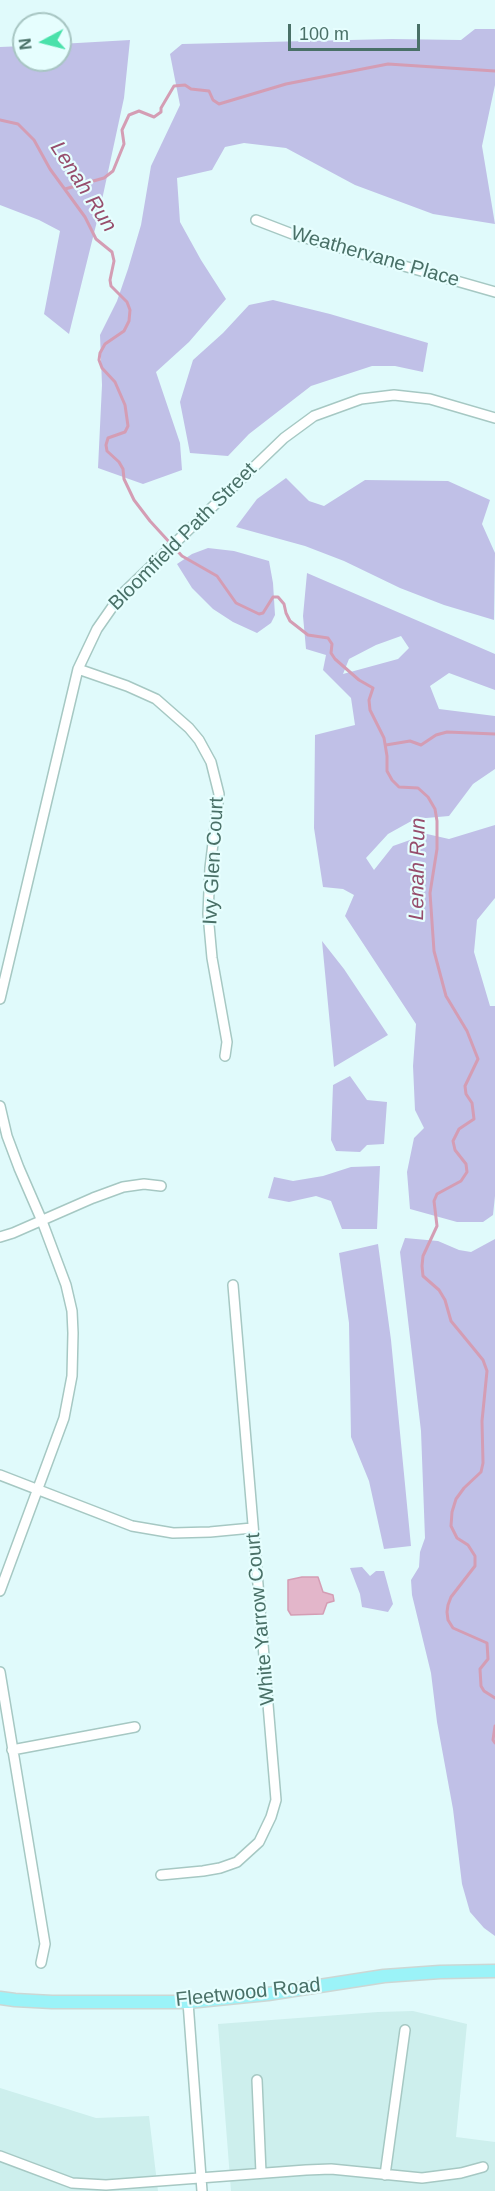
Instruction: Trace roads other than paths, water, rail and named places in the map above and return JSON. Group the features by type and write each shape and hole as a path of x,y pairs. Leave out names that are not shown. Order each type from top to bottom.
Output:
{"main road":[{"name":"Fleetwood Road","path":"0,1998 52,2002 188,2002 268,1994 384,1976 495,1971"}],"street":[{"name":"Weathervane Place","path":"256,220 295,235 495,292"},
{"name":"Bloomfield Path Street","path":"0,999 78,669 87,646 120,596 284,438 314,416 344,404 383,395 407,395 430,399 495,418"},
{"name":"Ivy Glen Court","path":"78,669 156,699 189,728 211,762 219,794 210,868 209,935 227,1041 225,1056"},
{"path":"0,1106 7,1136 66,1285 72,1311 73,1357 64,1418 0,1591"},
{"path":"0,1237 42,1221 93,1197 123,1187 144,1184 160,1186"},
{"name":"White Yarrow Court","path":"161,1875 202,1872 237,1862 259,1842 276,1800 233,1285"},
{"path":"0,1475 132,1526 173,1533 252,1528"},
{"path":"0,1672 45,1944 41,1963"},
{"path":"12,1750 135,1727"},
{"path":"188,2002 202,2191"},
{"path":"385,2175 405,2030"},
{"path":"257,2080 261,2173"},
{"path":"0,2156 71,2187 332,2169 422,2178 483,2167"}],"waterway":[{"path":"65,189 104,178 113,171 124,144 122,130 129,115 139,111 154,117 161,112 174,86 185,85 191,89 209,91 213,100 219,104 286,84 388,64 495,71"},
{"name":"Lenah Run","path":"0,120 18,124 34,140 50,169 85,217 96,239 112,252 114,261 111,286 127,302 130,310 129,321 124,331 105,344 99,360 102,368 115,382 125,405 128,426 125,432 108,438 106,445 107,451 123,469 124,479 134,500 182,556 217,576 236,603 259,614 263,613 273,597 278,597 284,604 290,621 308,635 328,638 332,644 331,653 335,659 359,680 373,688 369,700 370,710 384,738 387,771 392,780 399,787 418,788 428,797 435,809 437,849 430,893 434,951 446,996 467,1031 478,1059 465,1086 466,1094 472,1103 474,1119 459,1129 453,1141 455,1150 466,1164 467,1172 461,1181 437,1194 434,1201 437,1226 423,1256 422,1266 423,1276 439,1290 445,1300 451,1321 483,1360 487,1371 482,1421 483,1463 481,1472 456,1499 451,1526 457,1538 468,1545 475,1556 475,1566 451,1597 447,1612 448,1620 453,1628 487,1643 488,1659 480,1669 481,1686 484,1691 495,1698"},
{"path":"386,745 410,741 421,745 436,735 447,732 495,734"},
{"name":"Lenah Run","path":"495,1726 493,1740 495,1743"}]}
